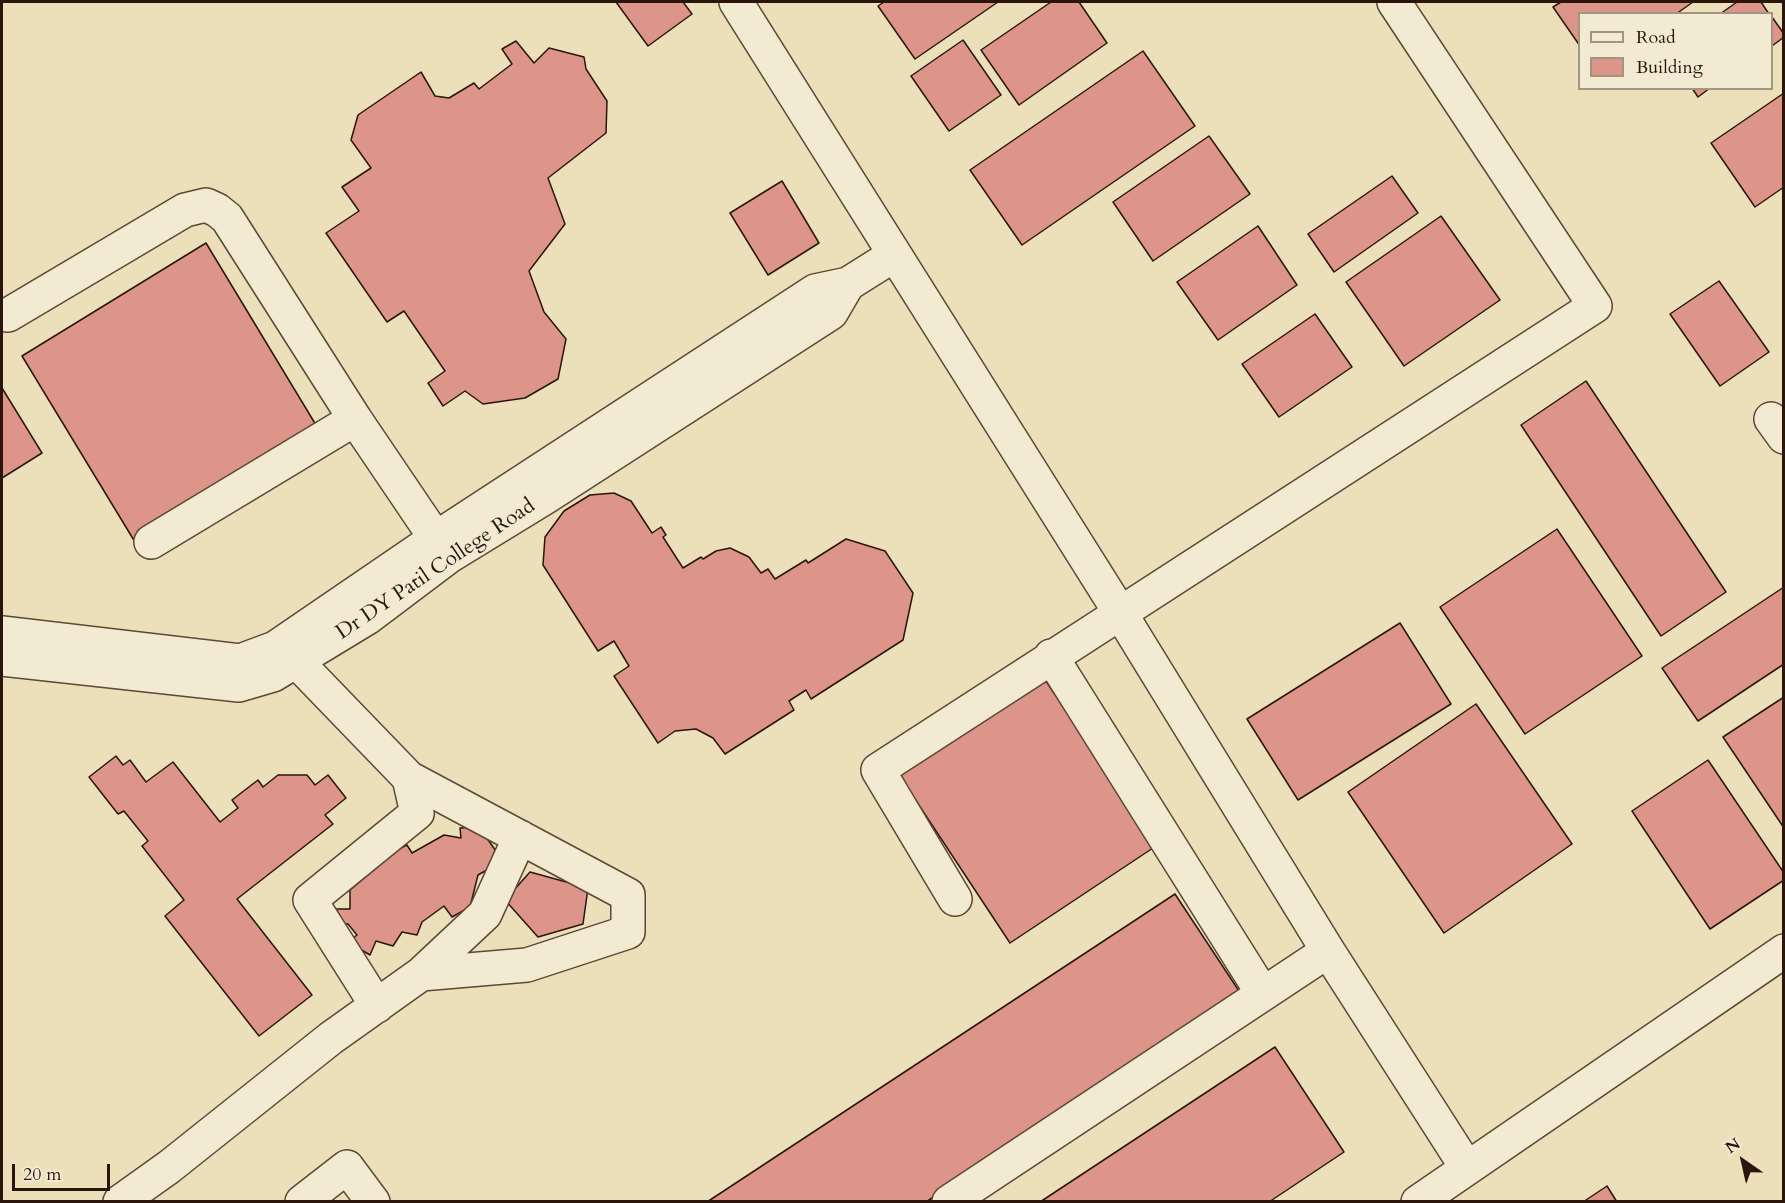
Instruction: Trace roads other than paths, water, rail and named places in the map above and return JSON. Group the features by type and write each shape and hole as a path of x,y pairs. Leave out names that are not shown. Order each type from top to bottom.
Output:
{"street":[{"path":"736,2 1119,612 1328,951 1467,1168"},
{"path":"955,899 878,770 1595,306 1394,2"},
{"path":"8,315 185,210 206,205 217,210 227,218 355,418 442,547"},
{"name":"Dr DY Patil College Road","path":"2,659 239,686 273,675 337,607 442,547 815,291 848,284 894,255"},
{"path":"151,542 355,418"},
{"name":"Dr DY Patil College Road","path":"2,633 240,661 293,654 367,618 442,547"},
{"path":"293,654 409,778 628,895 628,932 527,965 421,974"},
{"path":"1051,656 1263,994"},
{"path":"377,1006 310,900 417,813 409,778"},
{"path":"120,1202 169,1167 331,1038 421,974 484,914 520,837"},
{"path":"949,1202 1328,951"},
{"path":"1418,1202 1784,951"},
{"path":"319,1196 347,1167 373,1202"}]}
